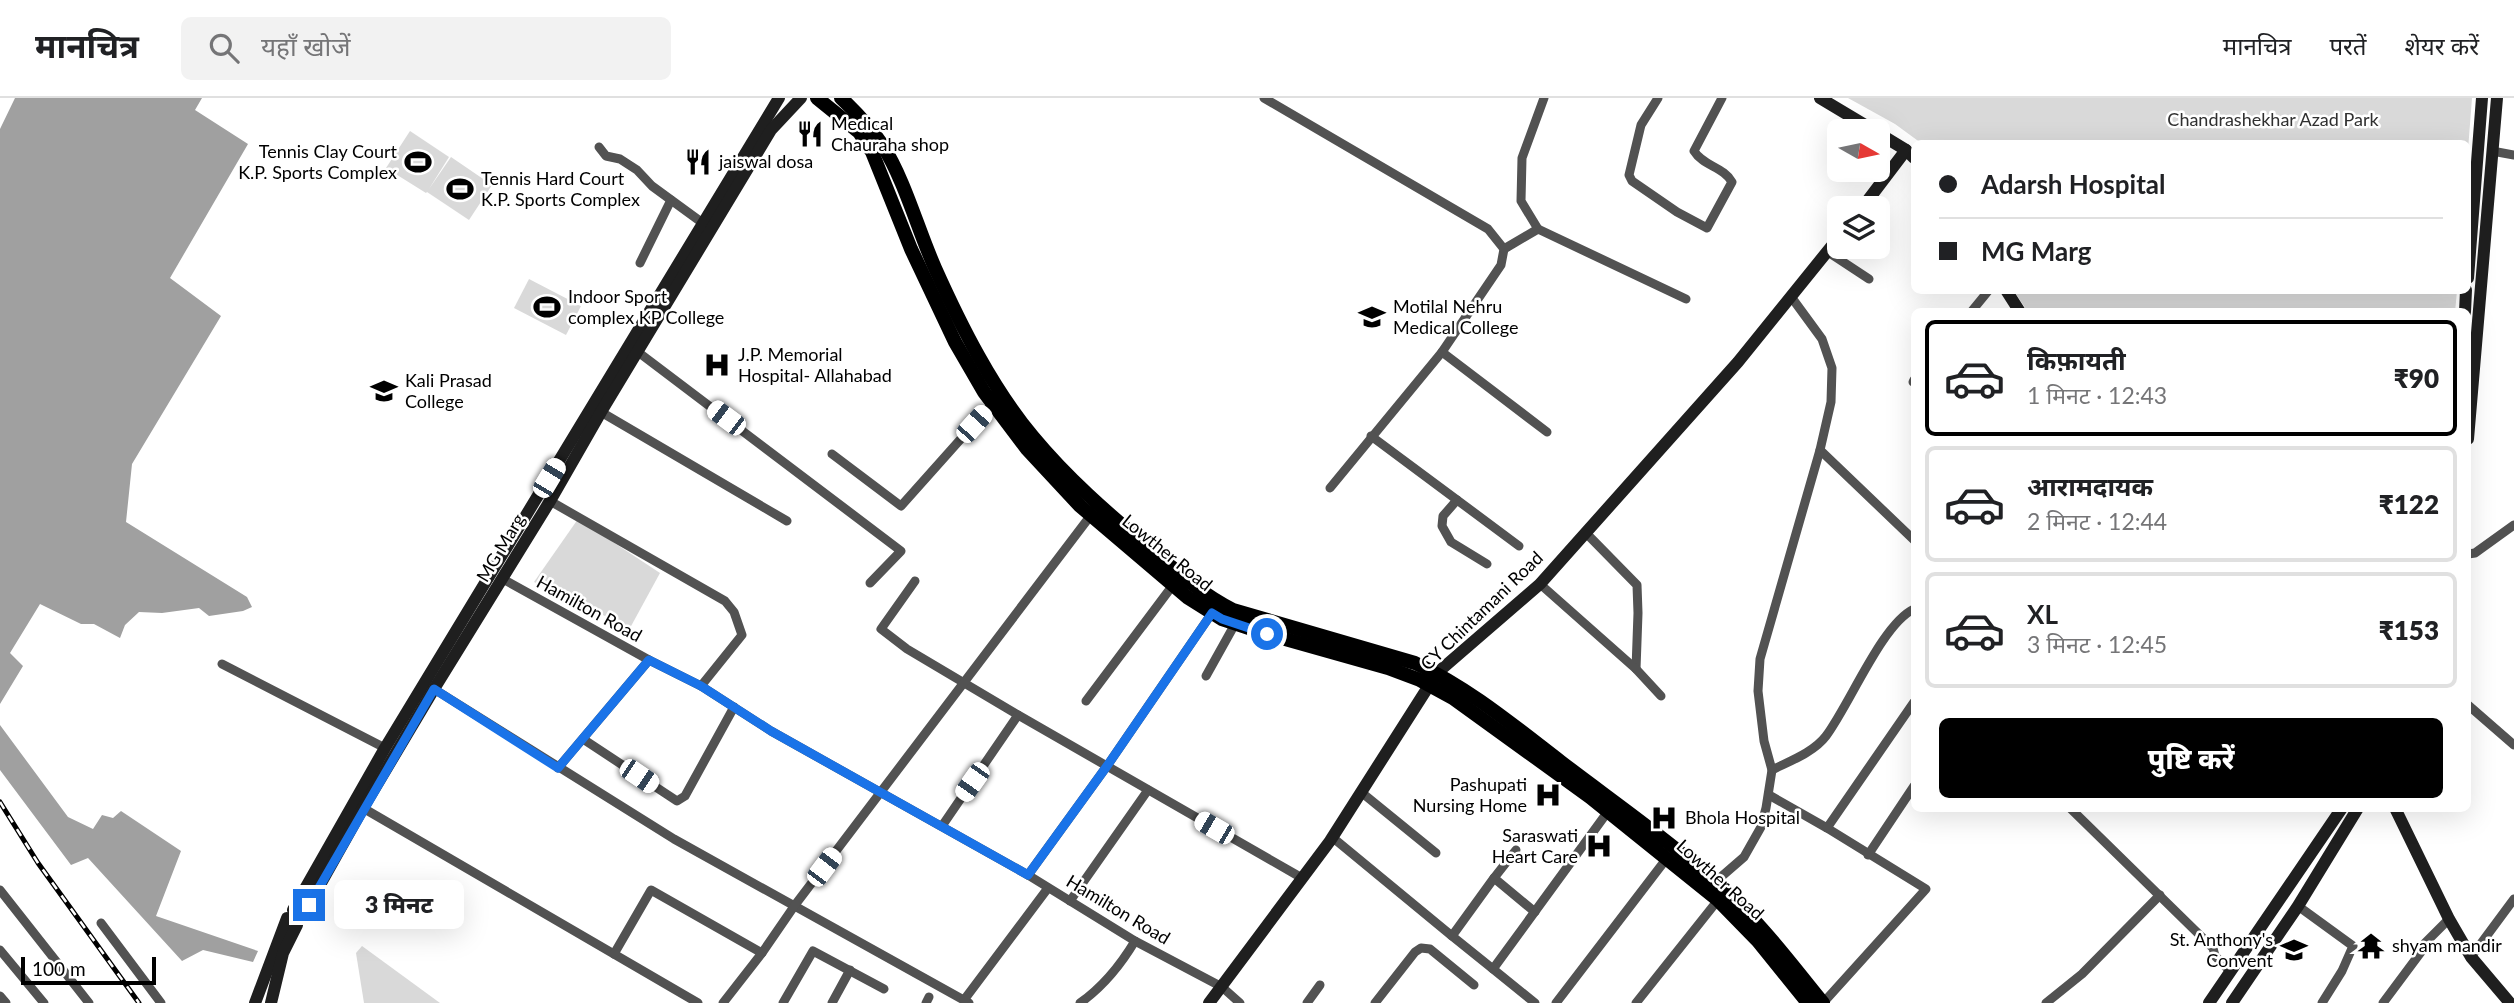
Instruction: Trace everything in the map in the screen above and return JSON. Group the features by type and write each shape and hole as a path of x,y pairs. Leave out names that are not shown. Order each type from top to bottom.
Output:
{"main road":[{"name":"Lowther Road","path":"817,98 859,132 872,152 911,249 950,330 992,404 1027,449 1091,514 1173,585 1215,608 1235,624 1433,679"},
{"name":"Lowther Road","path":"841,98 869,126 884,148 936,269 981,358 1033,437 1098,505 1199,589 1215,608 1233,610 1391,654 1433,679 1478,699 1611,807 1714,883 1751,917 1823,1003"},
{"name":"Lowther Road","path":"1611,807 1718,900 1749,932 1800,999"}],"street":[{"path":"255,1003 295,917 385,748 779,98"},
{"name":"MG Marg","path":"271,1003 295,917 503,579 771,130 802,98"},
{"path":"1265,98 1489,229 1504,249 1501,265 1442,352 1330,488"},
{"path":"1544,98 1522,158 1521,201 1538,229 1686,299"},
{"path":"1658,98 1641,125 1629,175 1632,181 1677,212 1707,228 1732,182 1729,176 1699,159 1694,151 1722,98"},
{"path":"1819,98 1854,119"},
{"path":"2471,239 2482,98"},
{"path":"2471,403 2497,98"},
{"path":"1872,196 1910,154 1890,141"},
{"path":"599,147 606,156 620,159 637,170 652,186 704,224"},
{"path":"2492,151 2514,155"},
{"path":"639,263 671,200"},
{"path":"1504,249 1538,229"},
{"name":"CY Chintamani Road","path":"1209,1003 1332,837 1433,679 1540,584 1738,362 1827,253"},
{"path":"1839,259 1869,279"},
{"path":"1974,308 1986,294"},
{"path":"1714,883 1744,858 1760,827 1769,794 1772,770 1764,741 1758,691 1760,659 1820,450 1831,402 1832,368 1822,339 1792,298"},
{"path":"638,352 901,551 870,583"},
{"path":"1442,352 1548,432"},
{"path":"832,454 901,506 992,404"},
{"path":"601,412 787,521"},
{"path":"1371,436 1519,546"},
{"path":"1820,450 1911,537"},
{"path":"1457,500 1443,516 1442,526 1451,542 1487,564"},
{"path":"550,501 725,601 734,612 742,635 701,686"},
{"path":"723,1003 1091,514"},
{"path":"2471,554 2514,526"},
{"path":"1585,532 1637,585 1636,670"},
{"name":"Hamilton Road","path":"503,579 701,686 771,731 1222,987 1240,1003"},
{"path":"915,581 881,629 907,649 1303,878"},
{"path":"1540,584 1661,696"},
{"path":"1086,701 1173,585"},
{"path":"1028,875 1107,766 1215,608"},
{"path":"1772,770 1807,752 1825,738 1887,635 1902,615 1911,610"},
{"path":"1206,676 1235,624"},
{"path":"558,768 649,660"},
{"path":"222,664 385,748"},
{"path":"434,689 674,839 967,1001 1048,888"},
{"path":"1827,828 1911,706"},
{"path":"583,739 677,800 685,796 734,707"},
{"path":"2471,708 2514,745"},
{"path":"942,826 1018,715"},
{"path":"1070,901 1148,790"},
{"path":"1868,855 1911,790"},
{"path":"1361,792 1436,853"},
{"path":"1769,794 1926,890 1823,1003"},
{"path":"1493,969 1611,807"},
{"path":"363,808 698,1003"},
{"path":"2074,812 2213,948 2215,956 2231,972"},
{"path":"2209,1003 2339,812"},
{"path":"2232,1003 2298,906 2356,812"},
{"path":"2397,812 2470,957 2510,1003"},
{"path":"1332,837 1535,1003"},
{"path":"1452,936 1516,850"},
{"path":"1556,1003 1667,858"},
{"path":"1494,878 1535,912"},
{"path":"0,890 89,1003"},
{"path":"614,954 651,890 762,953"},
{"path":"2046,1003 2082,974 2160,895"},
{"path":"2470,957 2514,899"},
{"path":"1636,1003 1718,900"},
{"path":"2298,906 2353,946 2342,971 2322,1003"},
{"path":"2383,1003 2425,943 2449,919"},
{"path":"101,923 161,1003"},
{"path":"1080,1003 1109,978 1135,940"},
{"path":"1375,1003 1421,948 1430,949 1474,985"},
{"path":"0,950 44,1003"},
{"path":"783,1003 813,951 884,989"},
{"path":"832,1003 850,970"},
{"path":"1307,1003 1321,985"},
{"path":"0,996 6,1003"}],"green space":[{"name":"Chandrashekhar Azad Park","path":"1848,98 2472,98 2469,140 1917,140 1890,119"},
{"path":"410,131 449,157 429,189 451,157 492,185 469,220 386,168"},
{"name":"Indoor Sport complex KP College","path":"529,279 581,306 566,335 514,308"},
{"path":"2016,294 2457,294 2455,308 2025,308"},
{"path":"578,519 660,573 630,628 534,582"},
{"path":"362,946 440,1003 364,1003 356,953"}],"shaded area":[{"path":"15,98 202,98 195,110 248,144 170,278 221,316 132,464 126,522 247,597 252,607 209,616 199,608 162,613 139,612 125,625 120,638 94,624 81,624 40,604 10,653 23,666 0,704 0,129"},
{"path":"0,725 68,817 93,829 102,815 113,818 121,811 181,851 156,916 258,951 253,962 203,950 182,961 88,858 71,865 0,770"}],"railway":[{"path":"0,802 38,863 139,1003"}],"place":[{"name":"Medical Chauraha shop","path":"810,134"},
{"name":"Tennis Clay Court K.P. Sports Complex","path":"418,162"},
{"name":"jaiswal dosa","path":"698,162"},
{"name":"Tennis Hard Court K.P. Sports Complex","path":"460,189"},
{"name":"Indoor Sport complex KP College","path":"547,307"},
{"name":"Motilal Nehru Medical College","path":"1372,317"},
{"name":"J.P. Memorial Hospital- Allahabad","path":"717,365"},
{"name":"Kali Prasad College","path":"384,391"},
{"name":"Pashupati Nursing Home","path":"1548,795"},
{"name":"Bhola Hospital","path":"1664,818"},
{"name":"Saraswati Heart Care","path":"1599,846"},
{"name":"shyam mandir","path":"2371,946"},
{"name":"St. Anthony's Convent","path":"2294,950"}],"route":[{"path":"309,905 434,689 558,768 649,660 701,686 771,731 1028,875 1212,613 1267,634"}]}
